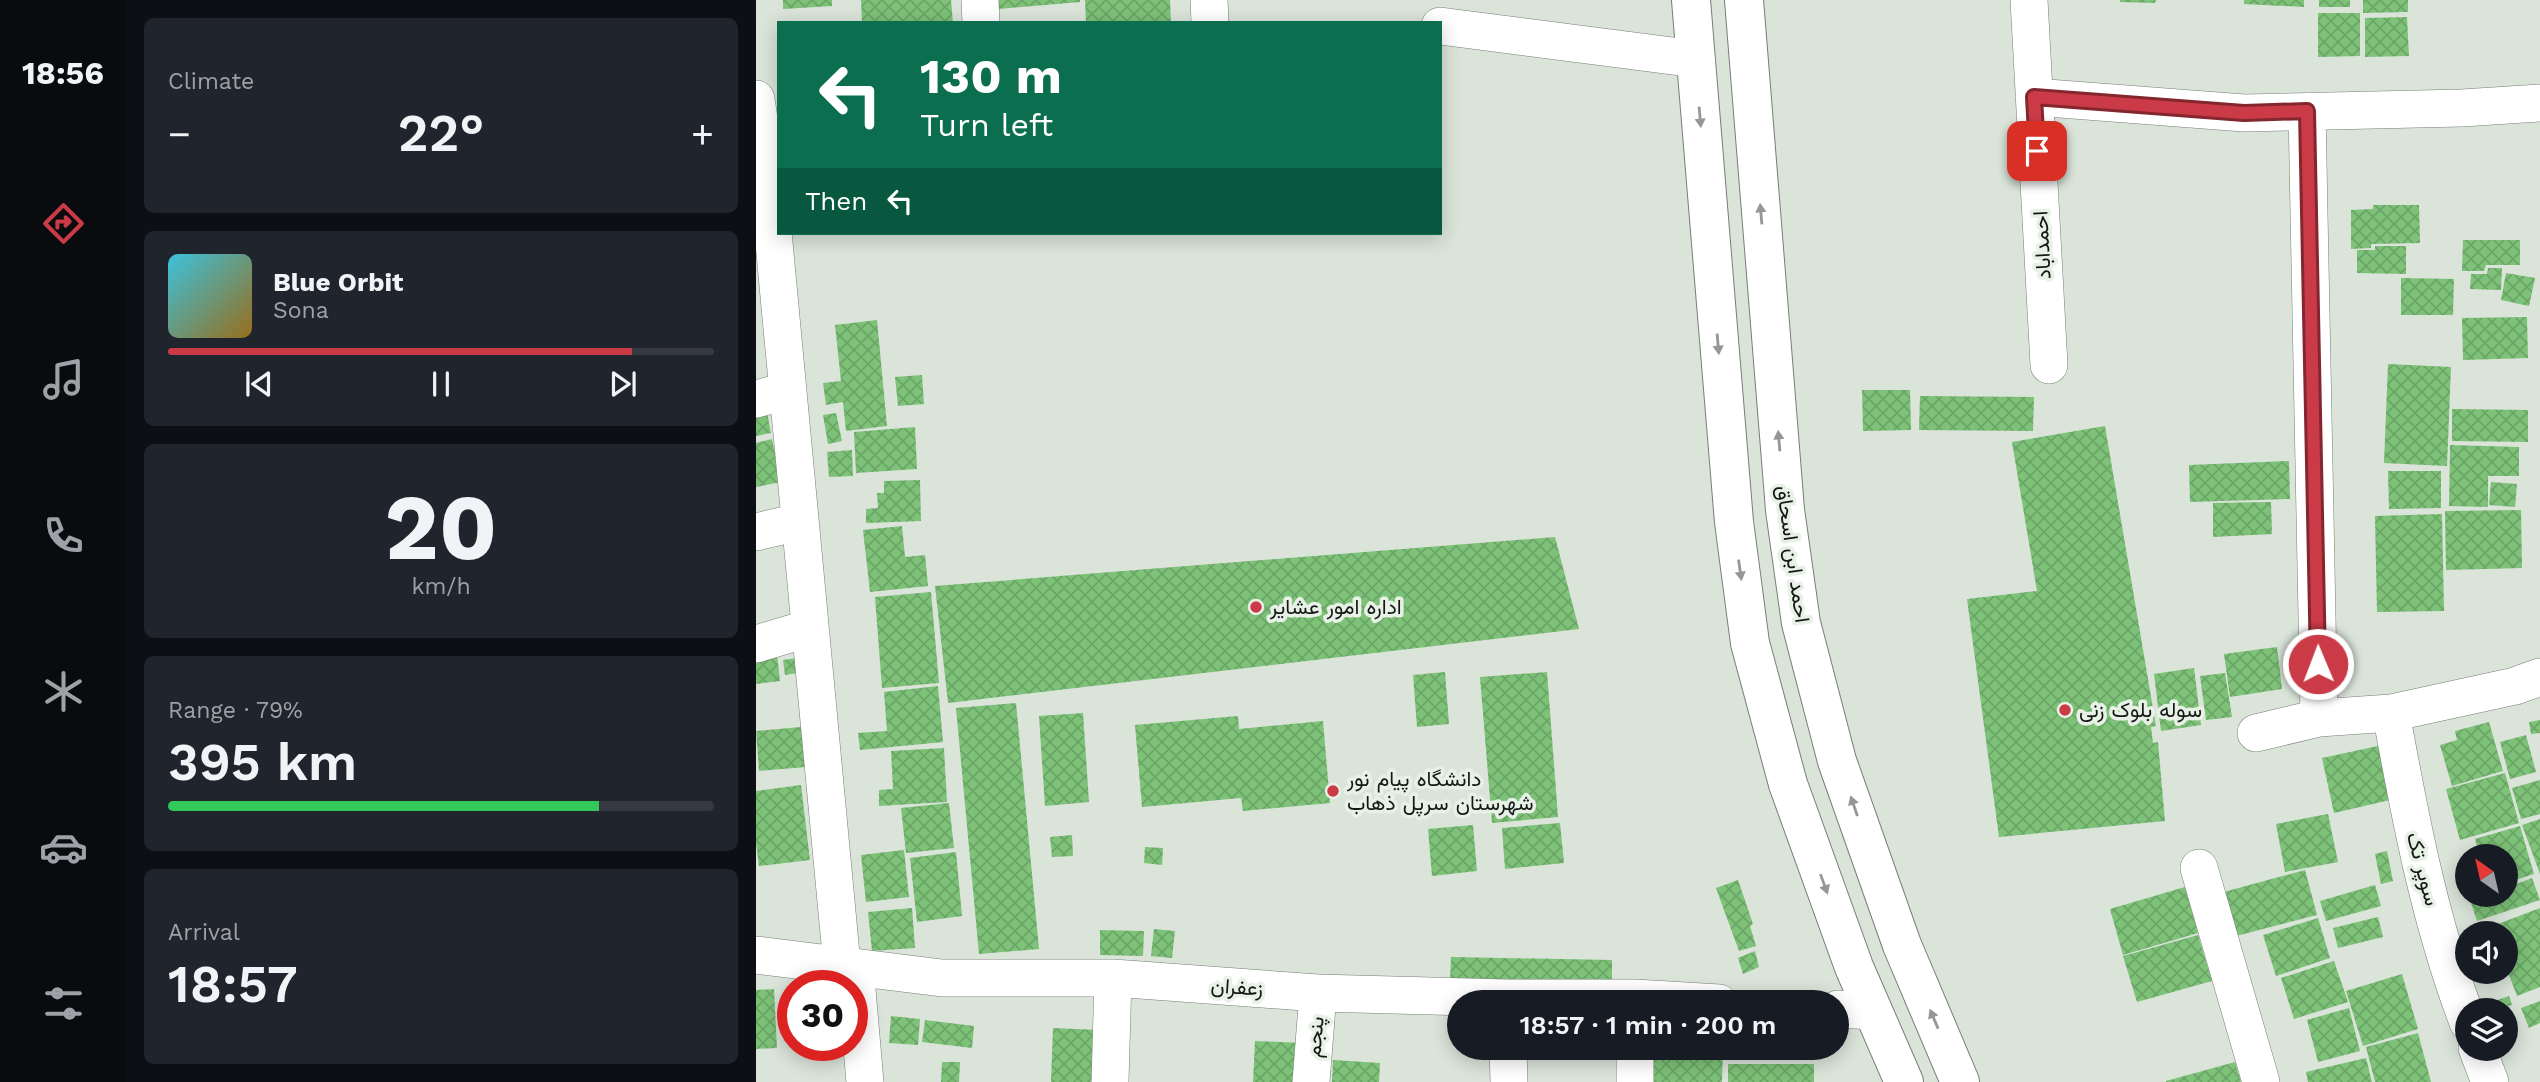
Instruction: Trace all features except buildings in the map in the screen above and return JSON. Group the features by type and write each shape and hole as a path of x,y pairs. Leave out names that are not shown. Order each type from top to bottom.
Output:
{"main road":[{"name":"احمد ابن اسحاق","path":"1742,3 1785,510 1801,623 1842,774 1902,945 1960,1082"},
{"path":"1694,4 1696,59 1734,522 1750,643 1788,783 1854,967 1855,1010 1904,1082"}],"street":[{"path":"980,0 981,21"},
{"path":"1209,0 1210,21"},
{"path":"1432,0 1433,21"},
{"name":"احمداباد","path":"2029,0 2049,365"},
{"path":"1442,26 1696,59"},
{"path":"777,92 756,97 771,395 799,522 849,966 865,1082"},
{"path":"2034,97 2244,113 2462,108 2540,103"},
{"path":"2307,111 2319,718"},
{"path":"756,532 799,522"},
{"path":"756,644 810,628"},
{"path":"2256,733 2319,718 2391,713 2515,686 2540,677"},
{"name":"سوپر تک","path":"2391,713 2410,819 2459,998"},
{"path":"2199,868 2261,1082"},
{"name":"زعفران","path":"756,955 942,978 1113,978 1318,993 1447,998"},
{"path":"1110,1082 1113,978"},
{"name":"پنجم","path":"1311,1082 1318,993"},
{"path":"1508,1060 1508,1082"},
{"path":"1635,1060 1635,1082"},
{"path":"2482,1061 2490,1082"}],"place":[{"name":"اداره امور عشایر","path":"1256,607"},
{"name":"سوله بلوک زنی","path":"2065,710"},
{"name":"دانشگاه پیام نور شهرستان سرپل ذهاب","path":"1333,791"}],"route":[{"path":"2037,151 2034,97 2244,113 2307,111 2318,664"}]}
